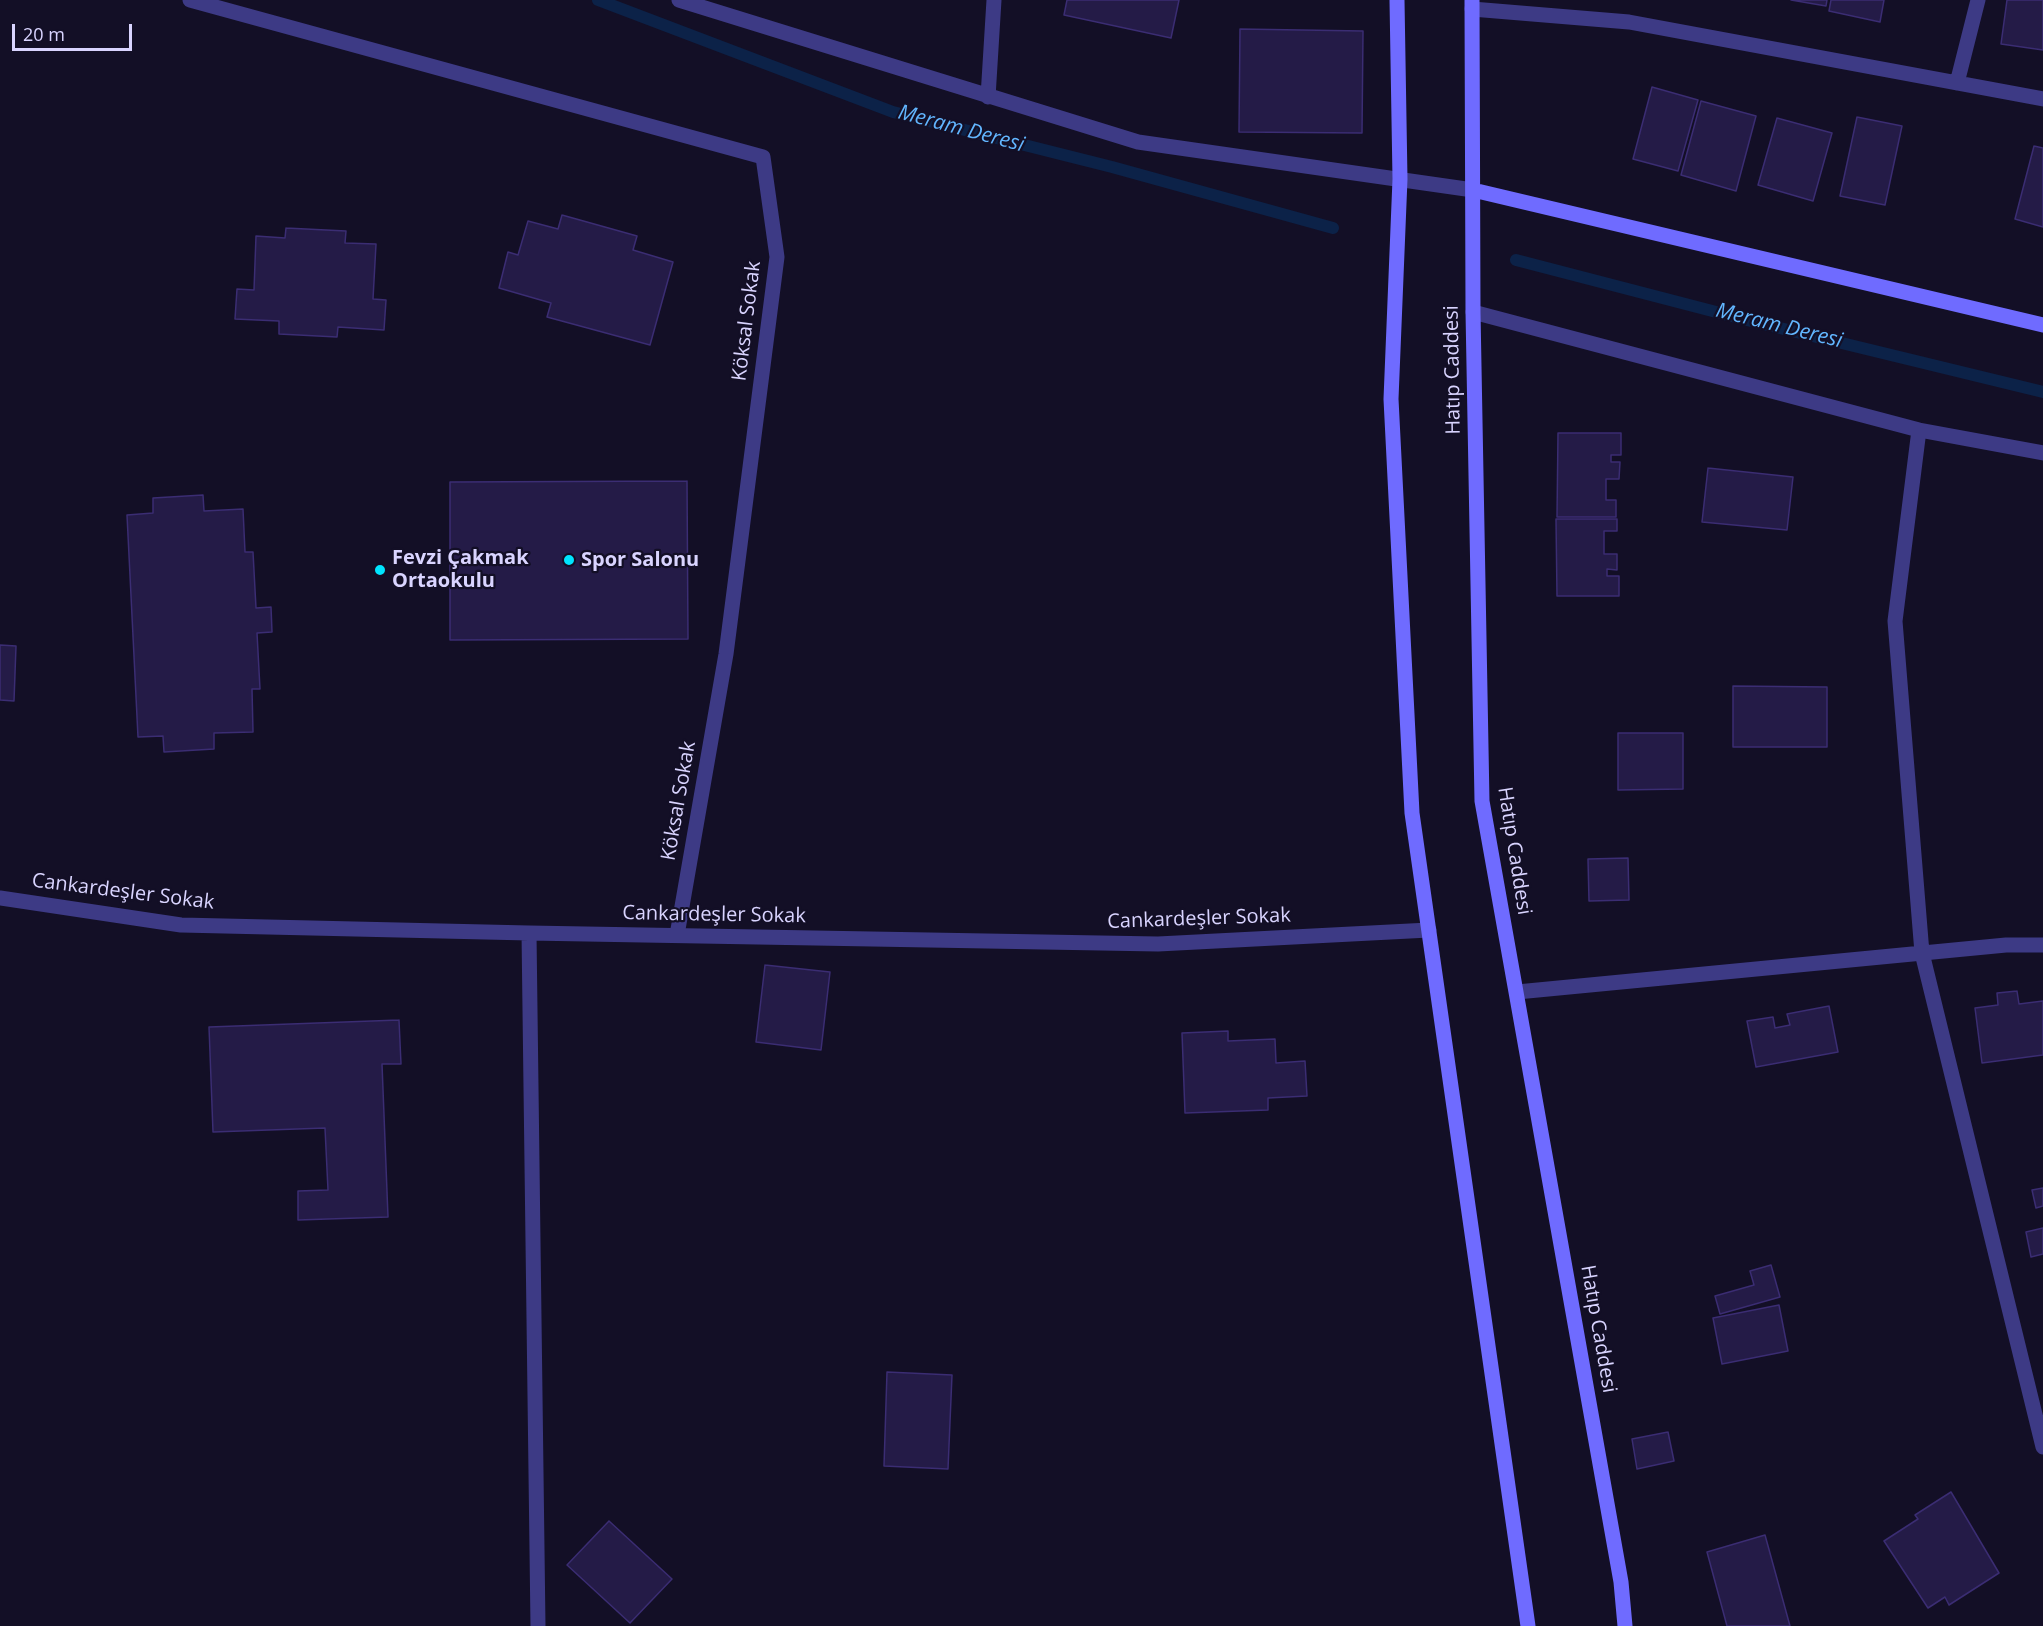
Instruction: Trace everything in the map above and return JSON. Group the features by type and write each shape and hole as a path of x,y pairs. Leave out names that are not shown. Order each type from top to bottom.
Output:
{"main road":[{"path":"1397,0 1400,179 1390,399 1412,813 1528,1626"},
{"name":"Hatıp Caddesi","path":"1472,5 1473,312 1482,801 1621,1582 1625,1626"},
{"path":"1473,190 2043,325"}],"street":[{"name":"Köksal Sokak","path":"190,0 763,157 777,257 726,654 677,935"},
{"path":"679,0 988,98 1138,142 1276,164 1473,190"},
{"path":"988,98 994,0"},
{"path":"1957,83 1978,0"},
{"path":"1472,5 1629,22 2043,99"},
{"path":"1473,312 1919,430 2043,453"},
{"path":"1919,430 1895,621 1922,952 2043,1447"},
{"name":"Cankardeşler Sokak","path":"0,898 181,925 529,933 1158,944 1429,930"},
{"path":"529,933 538,1626"},
{"path":"1517,992 1922,952 2006,945 2043,945"}],"building":[{"path":"1067,0 1179,0 1171,38 1064,15"},
{"path":"1791,0 1827,0 1826,6"},
{"path":"1831,0 1884,0 1880,22 1829,11"},
{"path":"2007,0 2043,0 2043,50 2001,44"},
{"path":"1240,29 1363,31 1362,133 1239,132"},
{"path":"1652,87 1698,100 1678,171 1633,159"},
{"path":"1701,101 1756,116 1736,191 1681,175"},
{"path":"1857,117 1902,126 1885,205 1840,196"},
{"path":"1777,118 1832,133 1813,201 1758,185"},
{"path":"2034,146 2043,148 2043,227 2015,219"},
{"path":"562,215 637,236 633,250 673,262 650,345 547,317 551,303 499,288 508,252 518,255 528,221 558,229"},
{"path":"286,228 346,231 345,243 376,244 373,299 386,300 384,330 338,327 337,337 279,334 279,321 235,319 237,289 254,290 256,236 285,238"},
{"path":"1558,433 1621,433 1621,455 1611,455 1611,462 1620,462 1619,479 1606,479 1606,500 1616,500 1616,517 1557,517"},
{"path":"1708,468 1793,477 1787,530 1702,522"},
{"name":"Spor Salonu","path":"687,481 688,639 450,640 450,482"},
{"path":"203,495 204,511 243,509 245,552 253,552 256,608 271,607 272,632 257,633 260,689 252,689 253,732 214,733 214,749 164,752 163,736 138,737 127,515 153,513 153,498"},
{"path":"1556,519 1617,519 1617,531 1604,531 1604,554 1617,554 1617,570 1607,569 1607,576 1619,576 1619,596 1557,596"},
{"path":"0,645 16,646 14,701 0,700"},
{"path":"1733,686 1827,687 1827,747 1733,747"},
{"path":"1618,733 1683,733 1683,789 1618,790"},
{"path":"1628,858 1629,900 1589,901 1588,859"},
{"path":"765,965 830,972 821,1050 756,1042"},
{"path":"2017,991 2019,1004 2043,1001 2043,1055 1982,1063 1975,1008 1998,1005 1997,993"},
{"path":"1829,1006 1838,1052 1756,1067 1747,1021 1773,1017 1775,1028 1790,1025 1787,1014"},
{"path":"399,1020 401,1064 382,1064 388,1217 298,1220 298,1191 328,1190 325,1128 213,1132 209,1027"},
{"path":"1228,1031 1228,1041 1275,1039 1276,1063 1305,1061 1307,1096 1268,1098 1268,1110 1185,1113 1182,1033"},
{"path":"2043,1188 2043,1206 2036,1208 2032,1190"},
{"path":"2043,1228 2043,1254 2031,1257 2026,1232"},
{"path":"1771,1265 1780,1297 1720,1314 1715,1296 1754,1285 1750,1271"},
{"path":"1779,1305 1788,1351 1722,1364 1713,1318"},
{"path":"887,1372 952,1375 948,1469 884,1466"},
{"path":"1668,1432 1674,1461 1637,1469 1632,1439"},
{"path":"1951,1492 1999,1573 1949,1605 1945,1597 1928,1608 1884,1541 1918,1519 1915,1515"},
{"path":"609,1521 672,1579 630,1623 567,1565"},
{"path":"1765,1535 1790,1626 1727,1626 1707,1552"}],"waterway":[{"name":"Meram Deresi","path":"598,0 893,112 1112,167 1333,228"},
{"name":"Meram Deresi","path":"1516,260 1747,320 2043,392"}],"place":[{"name":"Spor Salonu","path":"569,560"},
{"name":"Fevzi Çakmak Ortaokulu","path":"380,570"}]}
